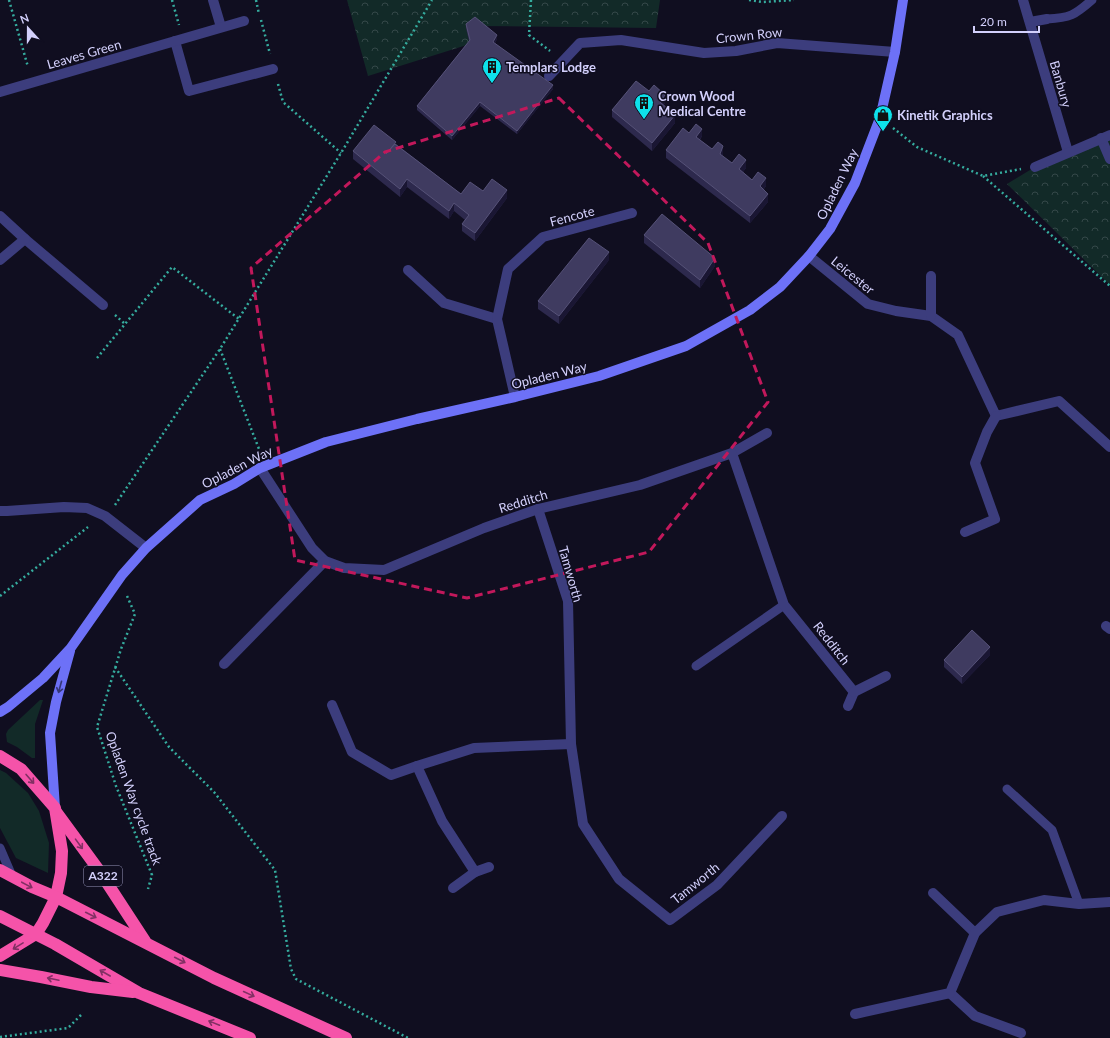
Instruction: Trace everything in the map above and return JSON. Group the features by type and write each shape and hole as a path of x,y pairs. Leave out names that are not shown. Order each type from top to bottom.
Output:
{"highway":[{"path":"0,756 22,769 56,810 62,851 62,873 56,897 43,923 36,934 0,956"},
{"name":"A322","path":"56,810 98,869 146,943"},
{"name":"A322","path":"0,870 214,978 346,1038"},
{"path":"0,916 55,944 139,993 250,1038"},
{"path":"0,970 91,987 139,993"}],"street":[{"path":"213,0 221,27"},
{"name":"Opladen Way","path":"0,712 42,678 70,649 119,580 146,548 200,500 234,484 260,468 326,442 599,376 686,346 750,310 780,287 809,256 830,230 855,183 880,118 895,52 902,0"},
{"name":"Banbury","path":"1023,0 1068,152"},
{"path":"1030,22 1047,19"},
{"name":"Leaves Green","path":"0,92 244,21"},
{"path":"179,40 189,91 273,68"},
{"name":"Crown Row","path":"549,76 580,43 621,40 704,53 736,51 777,43 895,52"},
{"path":"1035,167 1106,137 1110,158"},
{"name":"Fencote","path":"515,397 496,319 508,269 543,237 632,212"},
{"path":"0,216 103,305"},
{"path":"0,260 25,239"},
{"name":"Leicester","path":"809,256 868,304 896,311 931,316 958,335 996,416"},
{"path":"408,270 444,303 496,319"},
{"path":"931,276 931,316"},
{"path":"965,532 995,519 975,463 986,432 996,416 1059,401 1110,446"},
{"name":"Redditch","path":"260,468 312,548 325,561 344,568 384,570 484,528 538,509 640,485 732,453 767,433"},
{"name":"Redditch","path":"732,453 784,604 854,692"},
{"path":"0,511 64,507 87,508 104,516 146,548"},
{"name":"Tamworth","path":"538,509 568,601 571,744 583,824 619,879 670,920 717,885 782,816"},
{"path":"224,664 325,561"},
{"name":"Opladen Way","path":"56,810 50,733 56,702 70,649"},
{"path":"848,706 854,692 886,676"},
{"path":"332,705 352,752 391,775 474,748 571,744"},
{"path":"417,766 442,821 475,872"},
{"path":"453,888 475,872 489,866"},
{"path":"933,893 975,933"},
{"path":"950,993 975,933 997,912 1044,900 1079,904 1110,902"},
{"path":"855,1014 950,993"},
{"path":"950,993 975,1016 1021,1033"}],"lane":[{"path":"1047,19 1064,18 1079,11 1092,0"},
{"path":"696,666 784,604"},
{"path":"1007,789 1052,830 1079,904"},
{"path":"0,848 12,876"}],"path":[{"path":"9,0 33,83"},
{"path":"172,0 179,40"},
{"path":"256,0 282,102 341,153"},
{"path":"114,507 239,319 341,153 432,0"},
{"path":"531,0 529,35 563,61"},
{"path":"750,0 763,2 794,0"},
{"path":"880,118 917,147 983,176 1110,286"},
{"path":"983,176 1035,167"},
{"path":"97,358 172,267 239,319"},
{"path":"220,349 259,449"},
{"path":"0,596 92,524"},
{"name":"Opladen Way cycle track","path":"119,580 136,614 121,649 97,727 116,786 152,875 148,889"},
{"path":"115,667 169,747 214,792 275,870 291,969 296,980 408,1038"},
{"path":"0,1037 68,1028 81,1015"}],"highlighted area":[{"path":"559,98 708,243 768,402 649,552 467,598 295,560 251,268 385,152"}],"green space":[{"path":"347,0 660,0 656,28 479,26 470,44 368,76"},
{"path":"1110,135 1110,285 1007,184 1035,167"},
{"path":"40,700 43,700 35,724 35,758 32,758 7,742 6,734 8,730"},
{"path":"0,770 6,773 28,793 39,811 49,843 48,873 16,858 0,828"}],"building":[{"name":"Templars Lodge","path":"475,17 497,35 493,42 553,85 517,131 480,102 452,136 417,106 470,40 466,24"},
{"name":"Crown Wood Medical Centre","path":"636,81 649,91 654,85 665,95 660,102 675,115 652,143 612,110"},
{"path":"696,124 702,129 696,137 712,149 718,142 723,146 720,154 732,163 739,154 746,160 739,169 752,180 758,172 766,178 760,186 768,194 750,216 666,150 683,128 689,133"},
{"path":"374,125 396,142 386,154 395,144 461,194 470,182 483,191 492,179 507,190 475,233 462,224 469,215 454,203 449,211 407,179 400,189 353,151"},
{"path":"662,214 715,258 700,280 644,235"},
{"path":"589,238 609,252 559,316 538,301"},
{"path":"972,630 990,647 962,677 944,660"}],"place":[{"name":"Templars Lodge","path":"492,84"},
{"name":"Crown Wood Medical Centre","path":"644,120"},
{"name":"Kinetik Graphics","path":"883,132"}]}
